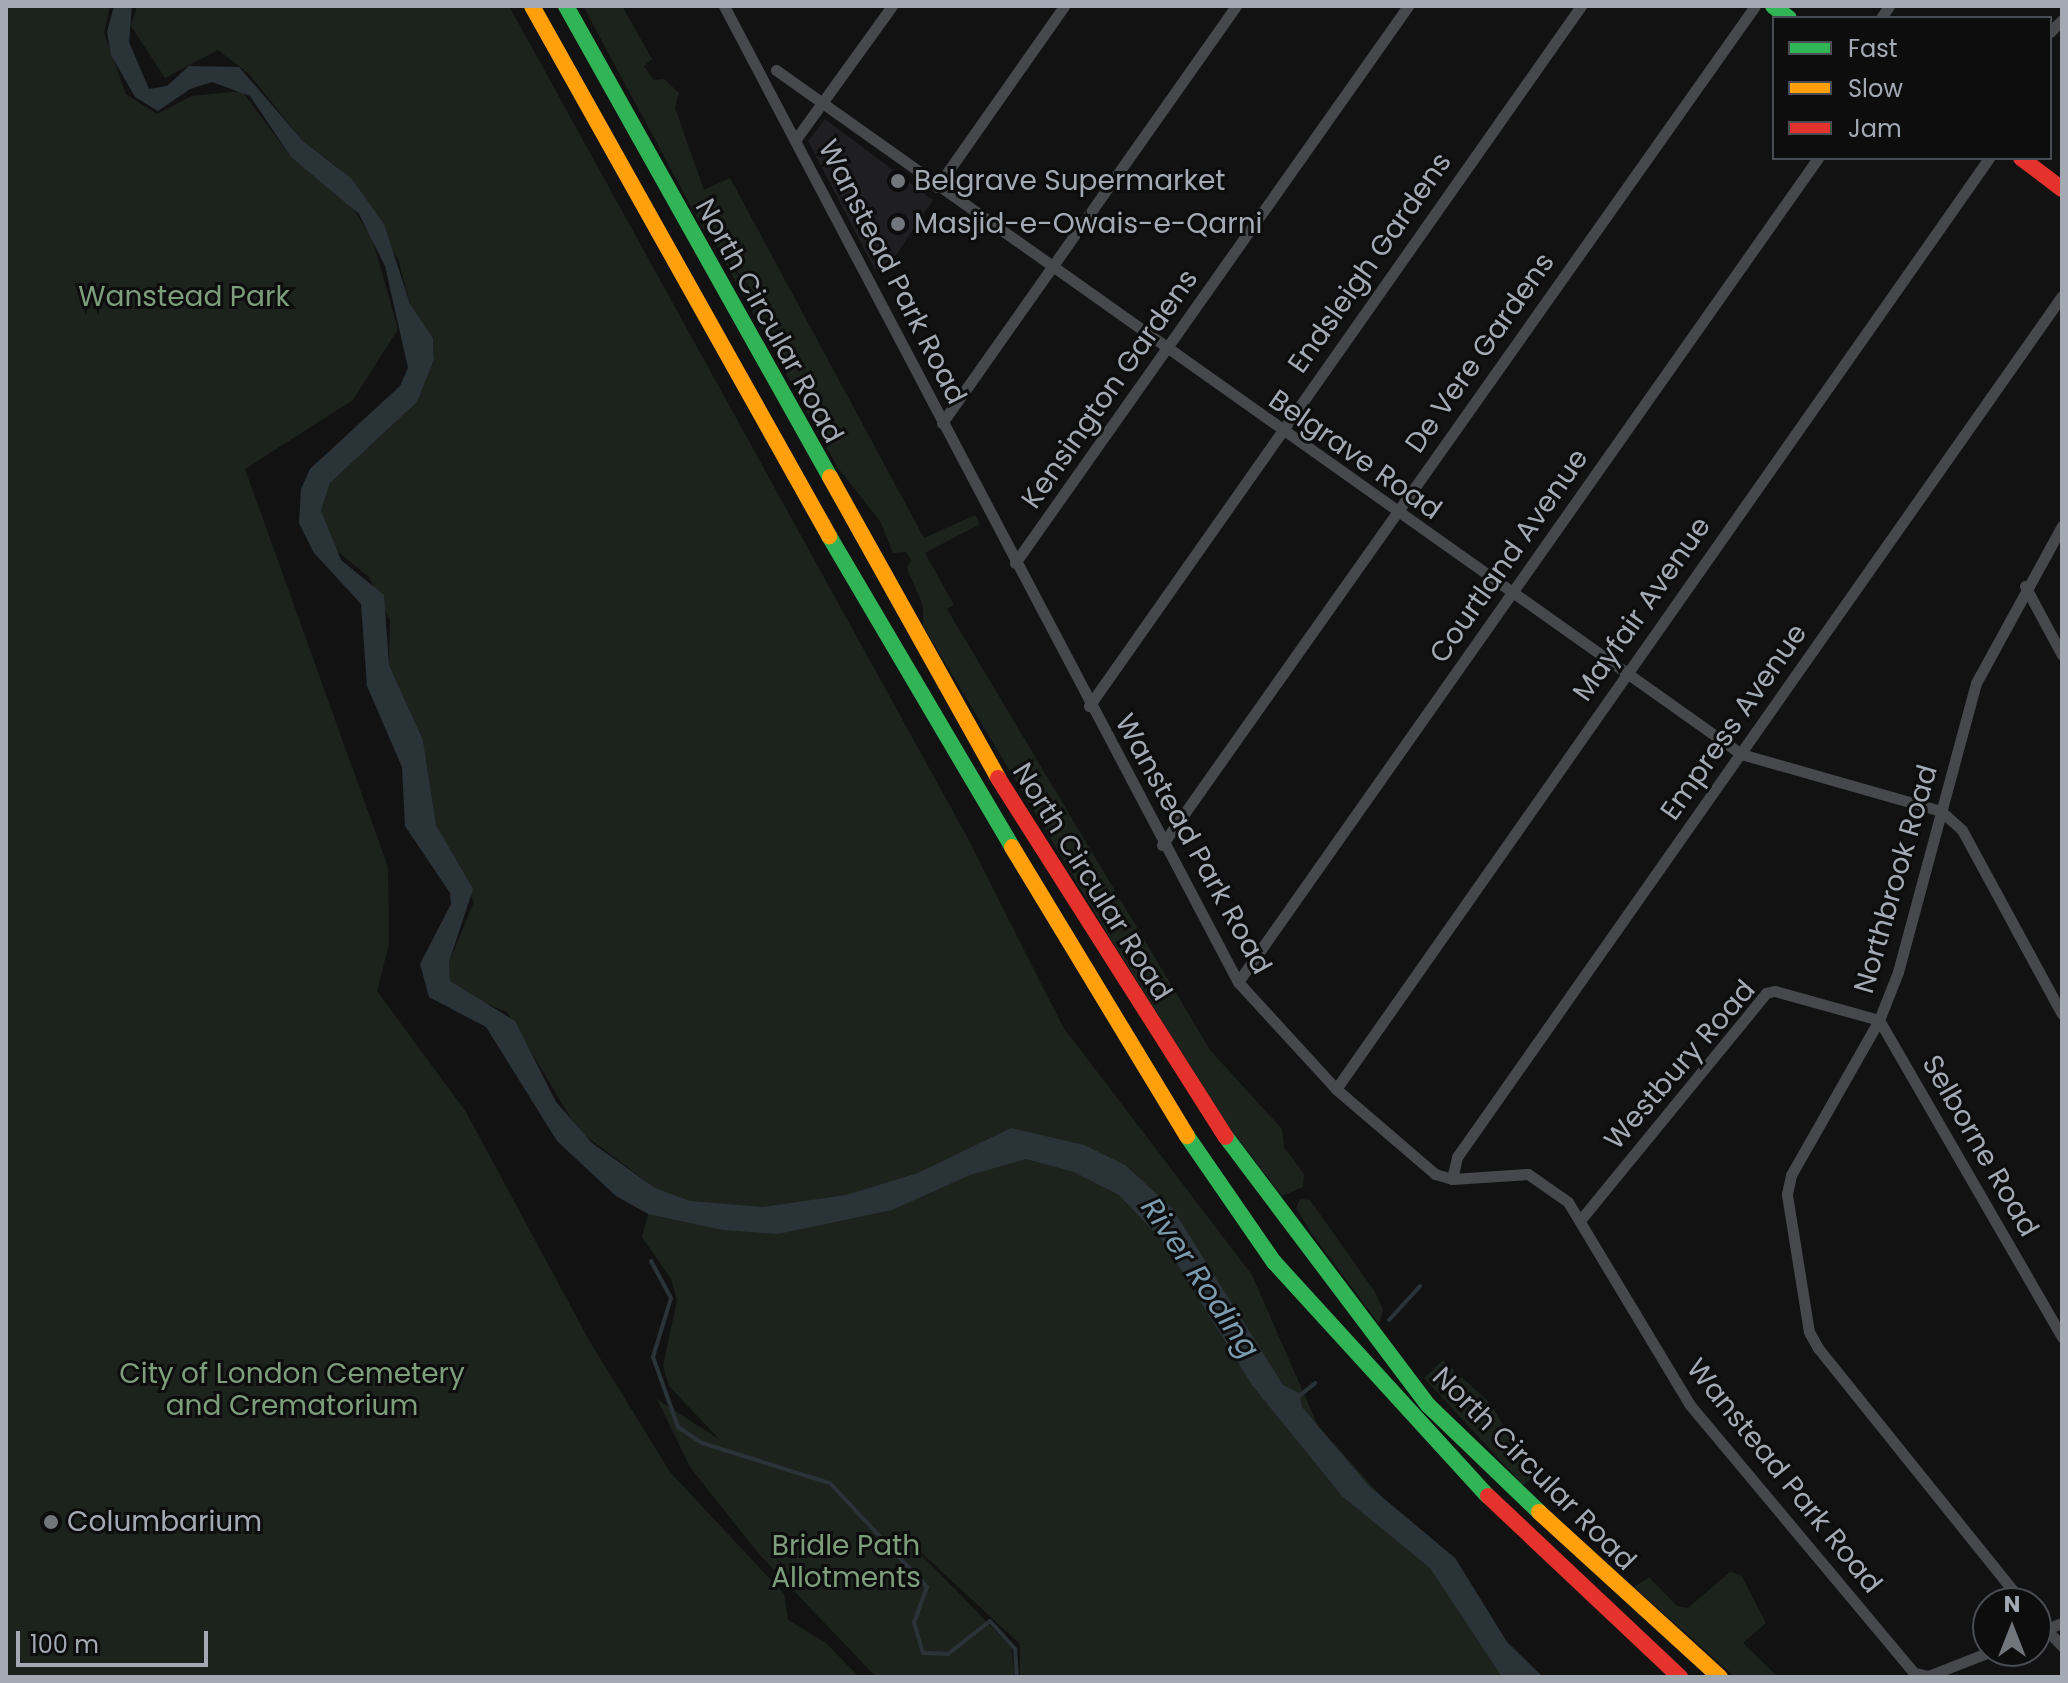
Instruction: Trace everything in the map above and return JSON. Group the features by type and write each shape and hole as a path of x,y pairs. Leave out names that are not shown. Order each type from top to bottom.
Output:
{"main road":[{"name":"North Circular Road","path":"532,6 721,352 1152,1085 1274,1262 1431,1441 1680,1677"},
{"name":"North Circular Road","path":"566,6 1027,830 1172,1060 1300,1243 1447,1426 1720,1677"},
{"path":"2024,160 2062,189"}],"street":[{"name":"Wanstead Park Road","path":"724,6 1162,845 1238,982 1336,1089 1435,1174 1452,1179 1528,1174 1582,1218 1690,1405 1919,1676"},
{"path":"796,139 892,6"},
{"path":"937,187 1064,6"},
{"path":"942,423 1236,6"},
{"name":"Kensington Gardens","path":"1015,563 1408,6"},
{"name":"Endsleigh Gardens","path":"1089,706 1581,6"},
{"name":"De Vere Gardens","path":"1162,845 1755,6"},
{"name":"Belgrave Road","path":"776,70 820,108 937,187 1511,595 1741,754 1941,811"},
{"name":"Courtland Avenue","path":"1238,982 1817,160"},
{"name":"Mayfair Avenue","path":"1336,1089 1988,160"},
{"name":"Empress Avenue","path":"1452,1179 1457,1157 2062,296"},
{"name":"Northbrook Road","path":"2010,1587 1809,1332 1788,1183 1879,1020 1976,683 2025,586 2062,526"},
{"path":"2025,586 2062,655"},
{"path":"1941,811 1962,830 2062,1014"},
{"name":"Westbury Road","path":"1582,1218 1766,993 1879,1020"},
{"name":"Selborne Road","path":"1879,1020 2062,1337"},
{"path":"1919,1676 1972,1658"}],"shaded area":[{"path":"825,119 933,200 894,258 875,270 808,141"}],"green space":[{"name":"City of London Cemetery and Crematorium","path":"6,6 110,6 104,33 126,94 157,114 192,96 242,91 291,157 352,207 372,238 398,329 353,400 245,469 388,867 389,944 377,991 466,1112 590,1342 670,1472 784,1594 788,1620 826,1643 859,1677 6,1677"},
{"name":"Bridle Path Allotments","path":"137,6 509,6 966,835 1063,1027 1252,1275 1318,1426 1388,1504 1455,1558 1507,1642 1543,1677 1020,1677 1020,1644 899,1532 1011,1647 1015,1677 876,1677 758,1553 690,1467 657,1399 720,1440 669,1386 663,1366 677,1300 671,1279 642,1237 655,1188 578,1130 507,1012 465,995 450,981 449,962 474,902 436,825 423,740 389,665 390,621 369,577 332,547 321,512 330,483 417,402 434,360 433,338 410,304 398,259 338,167 303,141 249,74 218,50 165,78 131,26"},
{"path":"583,6 622,6 652,59 644,66 654,80 664,79 679,93 675,108 704,190 730,178 924,538 975,515 980,524 925,553 954,605 947,609 1210,1050 1282,1129 1284,1147 1304,1174 1303,1187 1282,1196 1229,1127 1113,943 923,626 923,606 907,568 911,560 906,552 893,553 880,521 838,468 721,255 770,314 701,225"},
{"path":"1300,1199 1310,1200 1375,1292 1383,1310 1379,1324 1310,1231 1296,1208"},
{"path":"1443,1360 1491,1404 1532,1478 1523,1485 1424,1378"},
{"path":"1730,1572 1741,1575 1766,1623 1743,1643 1778,1677 1735,1677 1634,1587 1649,1577 1677,1606 1688,1608"}],"water":[{"name":"River Roding","path":"114,6 132,6 129,42 149,89 167,86 189,66 239,67 303,141 351,178 384,224 410,304 433,338 434,360 417,402 330,483 321,511 341,560 384,595 389,665 423,740 436,825 473,889 449,962 450,981 515,1021 556,1102 592,1143 655,1188 690,1201 763,1207 846,1195 918,1173 1011,1128 1084,1145 1125,1165 1172,1208 1283,1385 1299,1393 1302,1407 1369,1486 1455,1558 1507,1642 1543,1677 1502,1677 1430,1568 1342,1496 1252,1385 1164,1242 1119,1195 1074,1172 1026,1159 970,1175 892,1210 778,1234 723,1230 648,1214 616,1196 557,1141 486,1027 429,997 420,964 451,904 450,893 405,826 402,767 367,686 361,604 314,553 299,523 301,489 310,469 400,386 408,368 385,266 359,214 291,157 250,96 212,82 190,89 158,111 135,97 111,55 107,32"}],"waterway":[{"path":"651,1261 671,1298 653,1357 678,1427 702,1443 830,1483 927,1587 914,1622 923,1653 948,1654 990,1621 1015,1649 1017,1677"},
{"path":"1389,1320 1420,1286"},
{"path":"1298,1397 1315,1383"}],"traffic: fast":[{"path":"566,6 830,477"},
{"path":"1773,6 1786,16"},
{"path":"829,536 1012,847"},
{"path":"1187,1136 1274,1262 1488,1496"},
{"path":"1226,1137 1428,1405 1539,1512"}],"traffic: slow":[{"path":"532,6 829,536"},
{"path":"830,477 998,778"},
{"path":"1012,847 1187,1136"},
{"path":"1539,1512 1720,1677"}],"traffic: jam":[{"path":"2024,160 2062,189"},
{"path":"998,778 1226,1137"},
{"path":"1488,1496 1680,1677"}],"place":[{"name":"Belgrave Supermarket","path":"898,181"},
{"name":"Masjid-e-Owais-e-Qarni","path":"898,224"},
{"name":"Columbarium","path":"51,1522"}],"park label":[{"name":"Wanstead Park","path":"184,297"}]}
